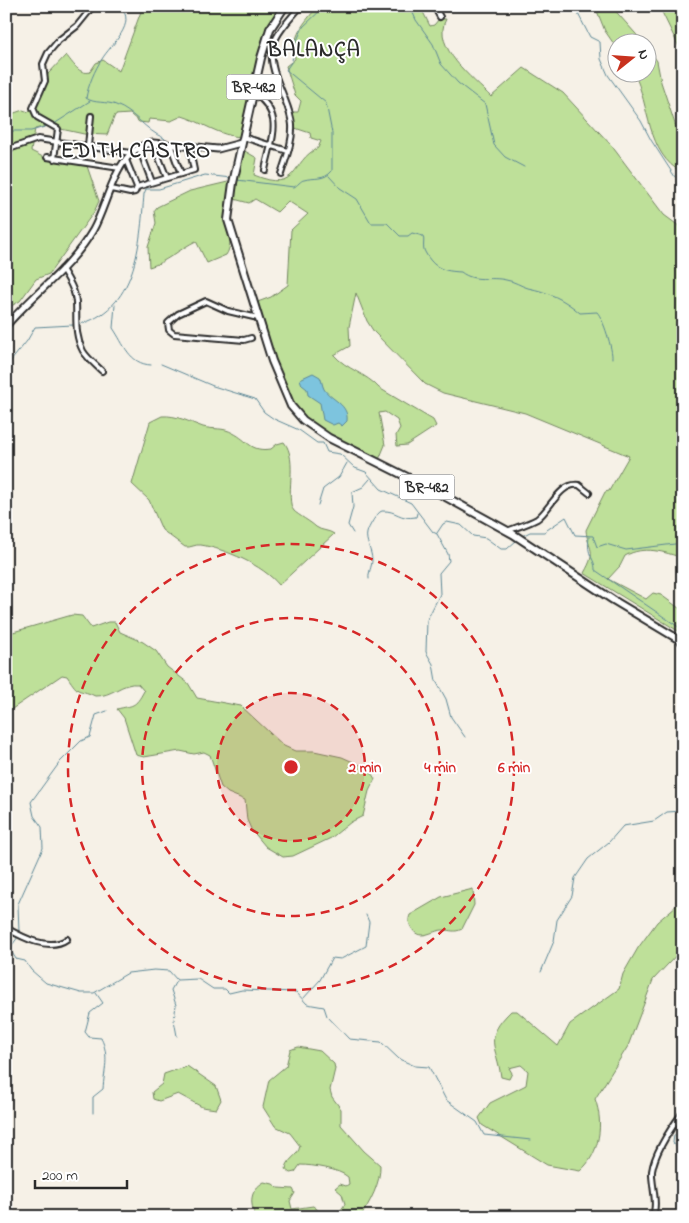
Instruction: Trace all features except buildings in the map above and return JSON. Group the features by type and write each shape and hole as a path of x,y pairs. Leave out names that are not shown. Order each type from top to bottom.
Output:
{"highway":[{"name":"BR-482","path":"285,6 267,36 233,182 228,220 283,391 294,410 303,420 338,444 435,492 507,531 541,551 613,600 683,642"}],"street":[{"path":"281,174 292,135 291,117 272,71 271,56 280,32 301,6"},
{"path":"434,6 440,17"},
{"path":"54,159 58,142 58,129 36,117 33,108 45,81 44,60 52,47 77,26 90,10"},
{"path":"253,92 267,102 274,115 265,170"},
{"path":"88,146 91,116"},
{"path":"6,150 34,140 131,153"},
{"path":"6,326 71,261 92,231 120,168 131,153 139,148 153,144 170,144 218,149 242,140 270,145 288,151"},
{"path":"153,144 167,178"},
{"path":"170,144 181,174"},
{"path":"112,189 130,193 135,192 137,187 195,169 189,146"},
{"path":"139,148 152,182"},
{"path":"47,157 120,168"},
{"path":"126,160 137,187"},
{"path":"62,269 69,281 76,301 78,339 84,353 102,371"},
{"path":"251,338 244,340 174,334 169,330 168,323 178,314 206,301 228,311 258,318"},
{"path":"507,531 539,517 554,500 572,485 579,485 589,493"},
{"path":"6,928 33,942 60,943 67,939"},
{"path":"652,1217 655,1208 652,1182 656,1158 683,1112"}],"green space":[{"path":"143,6 282,6 262,40 241,137 225,134 182,116 171,121 149,119 148,123 139,122 130,114 115,115 107,135 84,134 47,126 35,129 31,151 47,159 87,166 99,201 94,212 49,274 36,279 20,301 6,309 6,116 23,110 29,112 44,89 48,74 66,55 76,68 83,72 90,72 96,63 103,60 119,71"},
{"path":"318,6 420,6 430,26 434,25 439,19 446,19 443,30 444,40 449,51 465,72 491,97 524,68 563,93 611,145 664,215 683,229 683,558 654,551 639,551 625,556 620,566 608,579 646,599 653,593 661,595 683,611 683,634 584,573 591,554 586,530 605,492 609,491 629,456 525,413 443,393 425,384 374,332 367,321 356,293 349,327 350,346 334,355 379,388 433,420 436,426 407,445 397,446 396,435 400,428 397,420 385,412 379,413 385,445 378,462 331,438 313,426 295,407 287,394 274,364 255,303 271,297 288,285 291,230 308,214 288,201 277,212 255,199 249,203 234,199 243,150 257,158 254,175 279,181 293,174 303,160 318,148 321,141 311,138 310,133 295,128 292,112 298,112 301,101 295,95 286,66 295,59 295,43 300,30"},
{"path":"595,6 611,6 634,32 606,32"},
{"path":"659,6 683,6 683,51 679,47"},
{"path":"656,60 661,82 683,148 683,173 671,165 655,141 637,82 656,82"},
{"path":"232,181 226,208 230,245 226,255 207,263 196,241 149,267 148,247 156,223 154,211 157,207 190,191"},
{"path":"162,416 178,418 203,427 229,431 258,449 271,449 277,444 284,442 290,459 290,498 294,511 318,528 334,534 279,585 254,565 232,554 201,545 185,547 162,530 149,500 132,484 150,422"},
{"path":"72,615 82,616 91,628 108,622 115,622 120,632 143,642 156,651 167,667 188,683 197,698 241,706 284,746 295,751 314,751 342,757 369,769 375,779 369,791 363,816 351,822 331,838 293,856 283,857 266,847 251,829 247,820 245,800 228,793 221,787 210,755 204,752 194,754 180,751 144,757 136,755 124,718 117,709 136,703 144,691 138,684 127,685 107,694 95,696 79,691 67,676 62,675 6,713 6,634"},
{"path":"473,889 474,905 462,929 455,931 443,930 422,935 414,932 409,921 410,915 441,897"},
{"path":"683,900 683,948 653,980 628,1046 595,1099 599,1118 598,1138 596,1147 587,1164 580,1171 547,1165 482,1125 479,1118 490,1103 526,1085 528,1071 521,1065 509,1068 512,1073 509,1079 501,1077 494,1036 502,1021 511,1011 517,1011 558,1046 570,1024 619,989 623,974 638,948 657,922"},
{"path":"298,1047 320,1051 334,1064 335,1069 330,1090 332,1097 341,1109 341,1125 364,1151 380,1165 379,1178 374,1192 360,1217 331,1217 341,1210 345,1204 342,1194 335,1188 340,1184 346,1186 349,1184 348,1177 344,1174 326,1168 305,1165 300,1165 295,1172 290,1173 286,1170 288,1163 297,1153 300,1146 290,1133 275,1126 263,1107 269,1080 286,1066 290,1050"},
{"path":"187,1066 216,1086 221,1100 216,1109 202,1107 178,1094 159,1101 153,1099 152,1092 162,1084 164,1074"},
{"path":"264,1182 273,1184 278,1188 293,1189 295,1193 290,1201 292,1209 313,1206 318,1210 317,1217 256,1216 252,1206 252,1197 259,1185"}],"water":[{"path":"313,373 320,377 327,393 345,410 347,421 342,426 338,423 333,425 323,420 320,403 308,395 307,389 302,385 300,379"}],"waterway":[{"path":"120,6 125,13 125,27 97,68 86,98 123,108 164,138 167,143"},
{"path":"237,180 294,187 303,180 326,176 332,171 332,133 326,103 286,70 292,61 294,47 303,27 325,6"},
{"path":"410,6 416,20 433,44 441,64 458,83 485,104 494,145 505,157 524,167"},
{"path":"574,6 590,37 600,42 601,59 608,75 641,121 675,177"},
{"path":"54,124 90,101"},
{"path":"6,131 31,131 48,126"},
{"path":"168,146 174,161"},
{"path":"77,325 97,317 112,305 124,290 132,273 137,254 146,189 159,189 205,175 231,178"},
{"path":"329,176 340,188 357,199 371,223 387,223 400,236 408,236 412,233 423,236 425,252 436,266 449,271 461,272 472,277 509,281 556,297 580,313 597,312 607,334 612,358"},
{"path":"115,305 113,328 132,357 144,364 151,365"},
{"path":"6,367 27,341 35,327 73,325"},
{"path":"161,364 213,386 255,399 264,412 274,419 299,430 317,443 323,443 327,452 340,454 355,468 366,472 381,489 411,503 433,532 437,534"},
{"path":"318,505 323,489 339,477 347,463"},
{"path":"353,533 348,525 353,507 352,492 363,487 370,479"},
{"path":"369,579 372,560 367,533 375,517 382,511 410,518 416,517 417,513"},
{"path":"522,536 530,532 544,532 566,517 575,535 593,536 597,547 606,544 626,550 683,543"},
{"path":"437,533 443,524 447,522 461,525 473,536 486,538 501,549 507,549 517,540"},
{"path":"437,534 448,554 449,561 439,573 440,594 427,620 426,652 433,664 436,681 446,699 451,717 465,737"},
{"path":"589,537 588,544 595,570 683,630"},
{"path":"19,932 18,904 43,848 42,827 34,816 31,802 60,762 81,741 90,737 96,715 107,711"},
{"path":"541,972 554,941 557,920 572,896 575,878 588,859 609,842 623,826 654,821 667,812 683,811"},
{"path":"303,999 320,980 332,958 341,959 366,946 369,922 366,915"},
{"path":"10,948 18,937"},
{"path":"6,943 16,959 25,961 31,970 46,983 81,993 94,993 128,973 154,970 169,971 177,980 198,979 213,989 225,989 229,993 242,990 296,992 307,1004 324,1007 327,1016 349,1039 381,1042 399,1059 415,1066 429,1067 446,1100 477,1122 484,1135 531,1140"},
{"path":"176,981 171,990 176,1005 174,1020 177,1036"},
{"path":"93,1113 93,1097 103,1089 106,1063 104,1045 101,1038 89,1037 85,1032 90,1013 103,1003 96,993"},
{"path":"683,1130 679,1135 674,1135 673,1143 683,1151"}],"district":[{"name":"BALANÇA","path":"314,49"},
{"name":"EDITH CASTRO","path":"136,150"}]}
